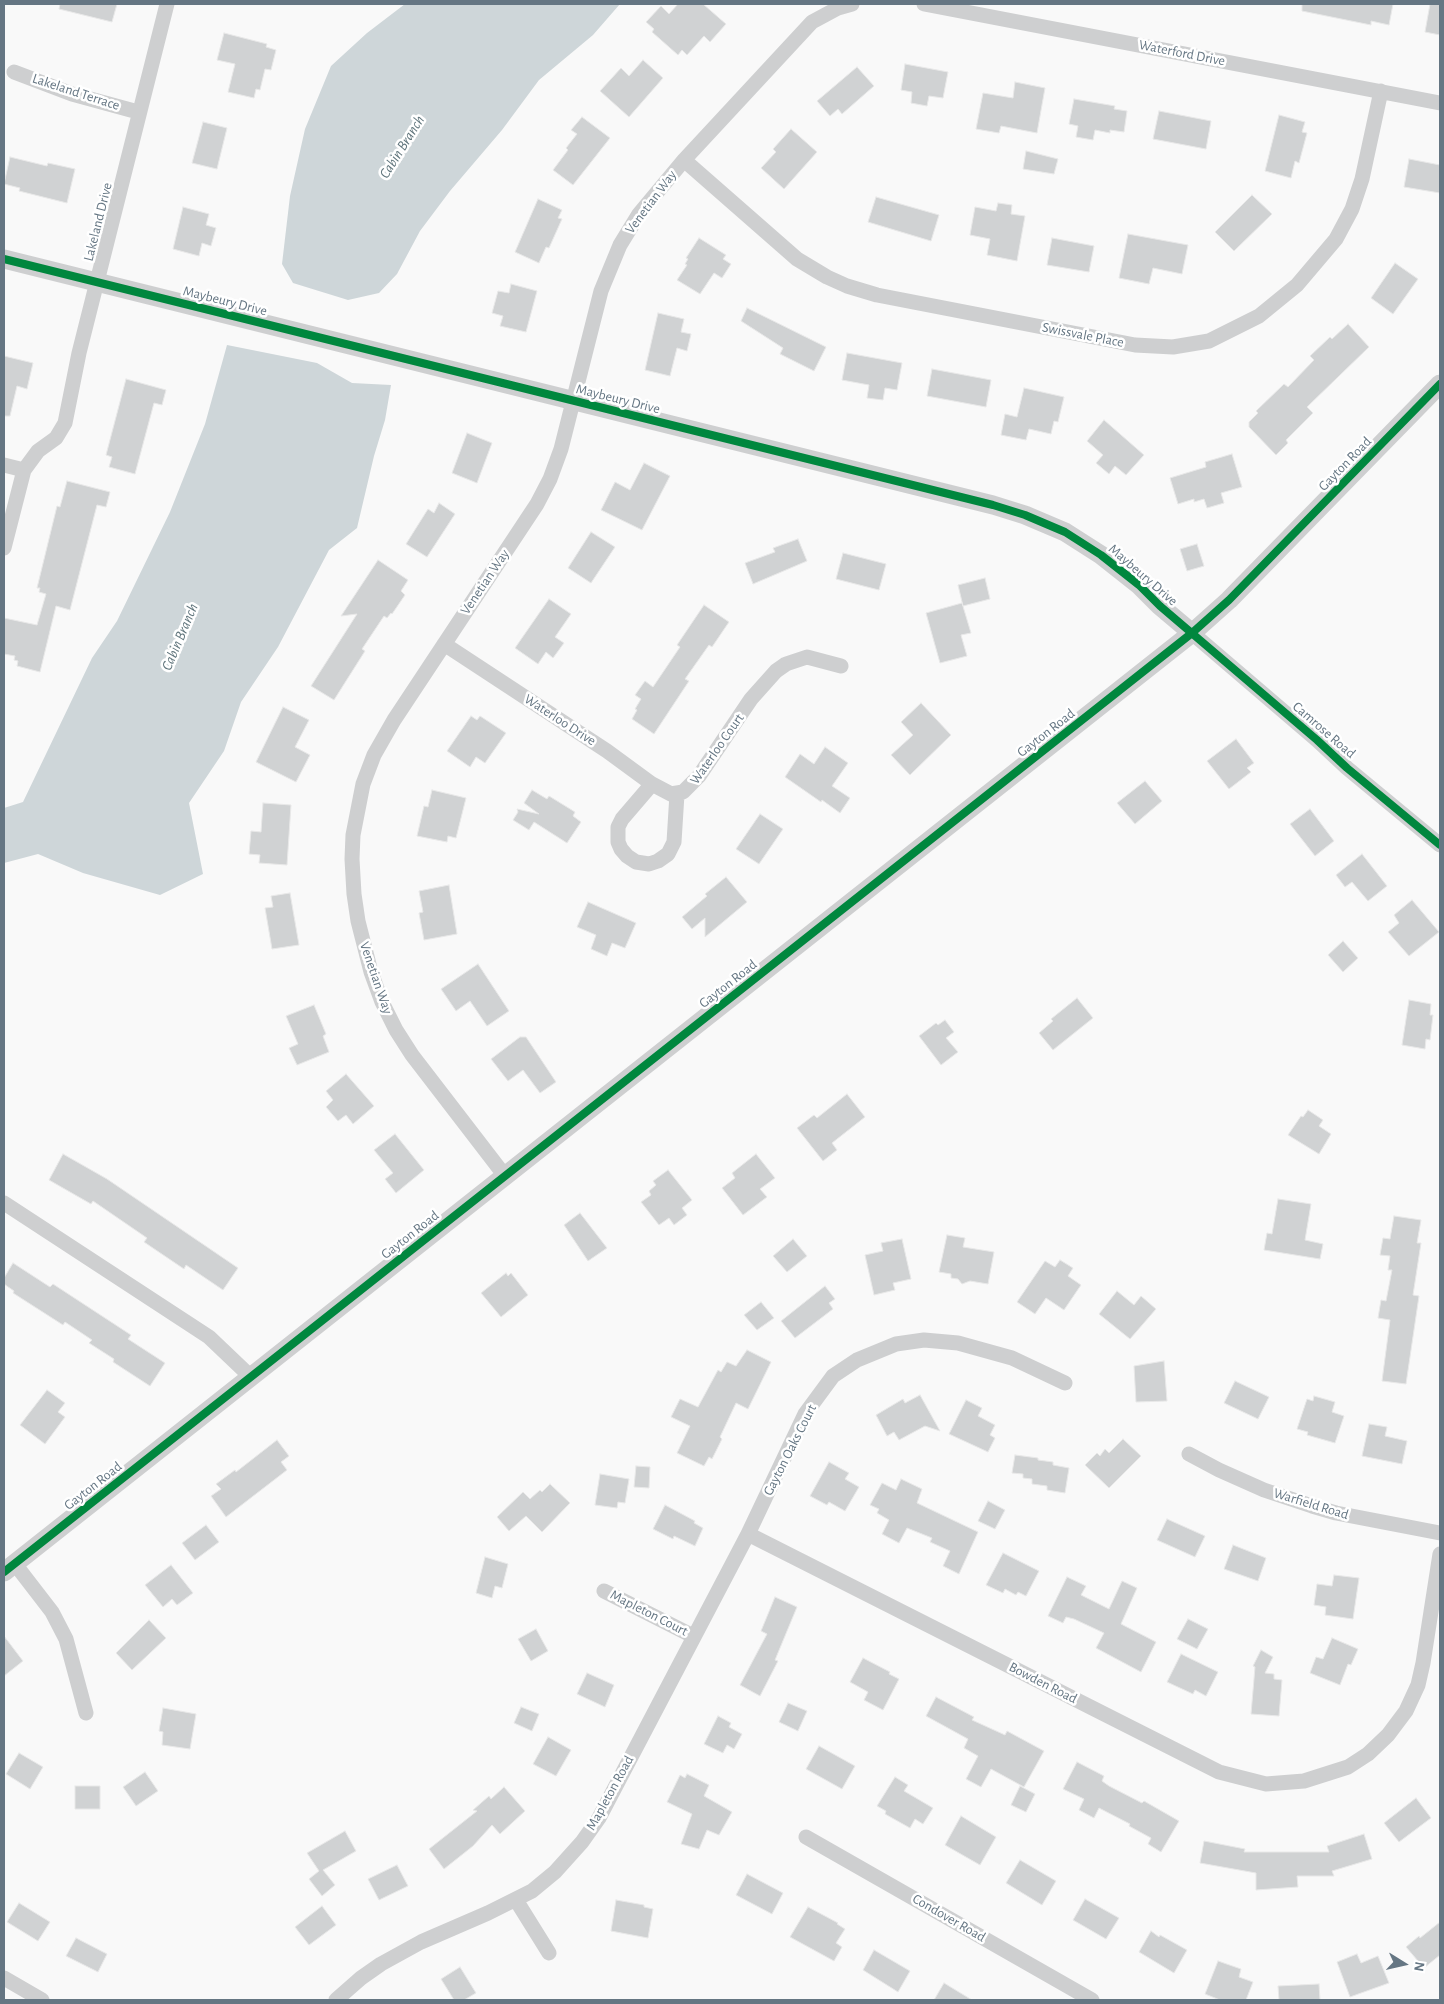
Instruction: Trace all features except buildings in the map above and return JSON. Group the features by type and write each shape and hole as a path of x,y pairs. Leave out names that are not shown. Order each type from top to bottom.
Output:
{"street":[{"name":"Lakeland Drive","path":"4,548 24,470 38,451 56,438 65,422 96,282 166,4"},
{"name":"Venetian Way","path":"505,1176 412,1055 396,1030 382,1002 371,972 358,921 352,859 353,835 363,784 374,755 394,720 537,504 550,479 561,449 601,291 614,258 639,214 684,160 812,22 852,4"},
{"name":"Waterford Drive","path":"924,4 1440,103"},
{"name":"Lakeland Terrace","path":"14,72 72,94 138,112"},
{"name":"Swissvale Place","path":"684,160 797,259 826,277 847,286 877,295 1135,345 1173,347 1209,340 1259,316 1297,285 1336,239 1352,209 1362,179 1380,91"},
{"name":"Maybeury Drive","path":"4,259 993,505 1026,515 1065,532 1101,555 1139,585 1192,633"},
{"name":"Gayton Road","path":"9,1568 1192,633 1236,593 1440,384"},
{"path":"4,465 24,470"},
{"name":"Camrose Road","path":"1192,633 1347,768 1440,845"},
{"name":"Waterloo Drive","path":"444,644 606,750 652,784 665,792 677,794"},
{"name":"Waterloo Court","path":"652,784 618,826 618,842 626,856 636,862 650,864 668,854 674,842 677,794 688,789 699,776 751,699 776,671 786,664 807,658 841,666"},
{"path":"4,1203 209,1338 252,1377"},
{"name":"Gayton Oaks Court","path":"748,1534 805,1414 833,1376 857,1360 896,1344 924,1340 958,1343 1012,1358 1065,1383"},
{"name":"Warfield Road","path":"1189,1454 1218,1470 1264,1490 1312,1506 1336,1513 1440,1532"},
{"name":"Mapleton Road","path":"336,2000 360,1978 381,1964 421,1942 532,1891 555,1872 582,1842 599,1818 748,1534"},
{"name":"Bowden Road","path":"748,1534 1219,1772 1256,1783 1287,1784 1319,1777 1348,1766 1368,1754 1388,1735 1406,1711 1413,1698 1423,1663 1440,1554"},
{"path":"9,1568 52,1612 66,1639 86,1713"},
{"name":"Mapleton Court","path":"604,1591 693,1636"},
{"name":"Condover Road","path":"806,1837 1092,2000"},
{"path":"516,1900 549,1953"},
{"path":"4,1978 42,2000"}],"water":[{"name":"Cabin Branch","path":"405,4 620,4 593,35 539,80 502,130 450,191 420,231 397,274 379,293 348,300 293,283 282,264 290,196 305,129 331,66 367,33"},
{"name":"Cabin Branch","path":"227,345 317,363 352,383 391,385 385,420 374,456 357,528 329,550 278,647 241,702 224,751 189,803 203,874 160,895 83,873 38,854 4,863 4,808 23,802 92,658 117,621 170,512 205,424"}],"cycle path":[{"path":"4,259 993,505 1025,515 1065,532 1101,555 1139,585 1160,606 1317,740 1347,768 1440,845"},
{"path":"4,1572 1192,633 1229,600 1440,384"}]}
